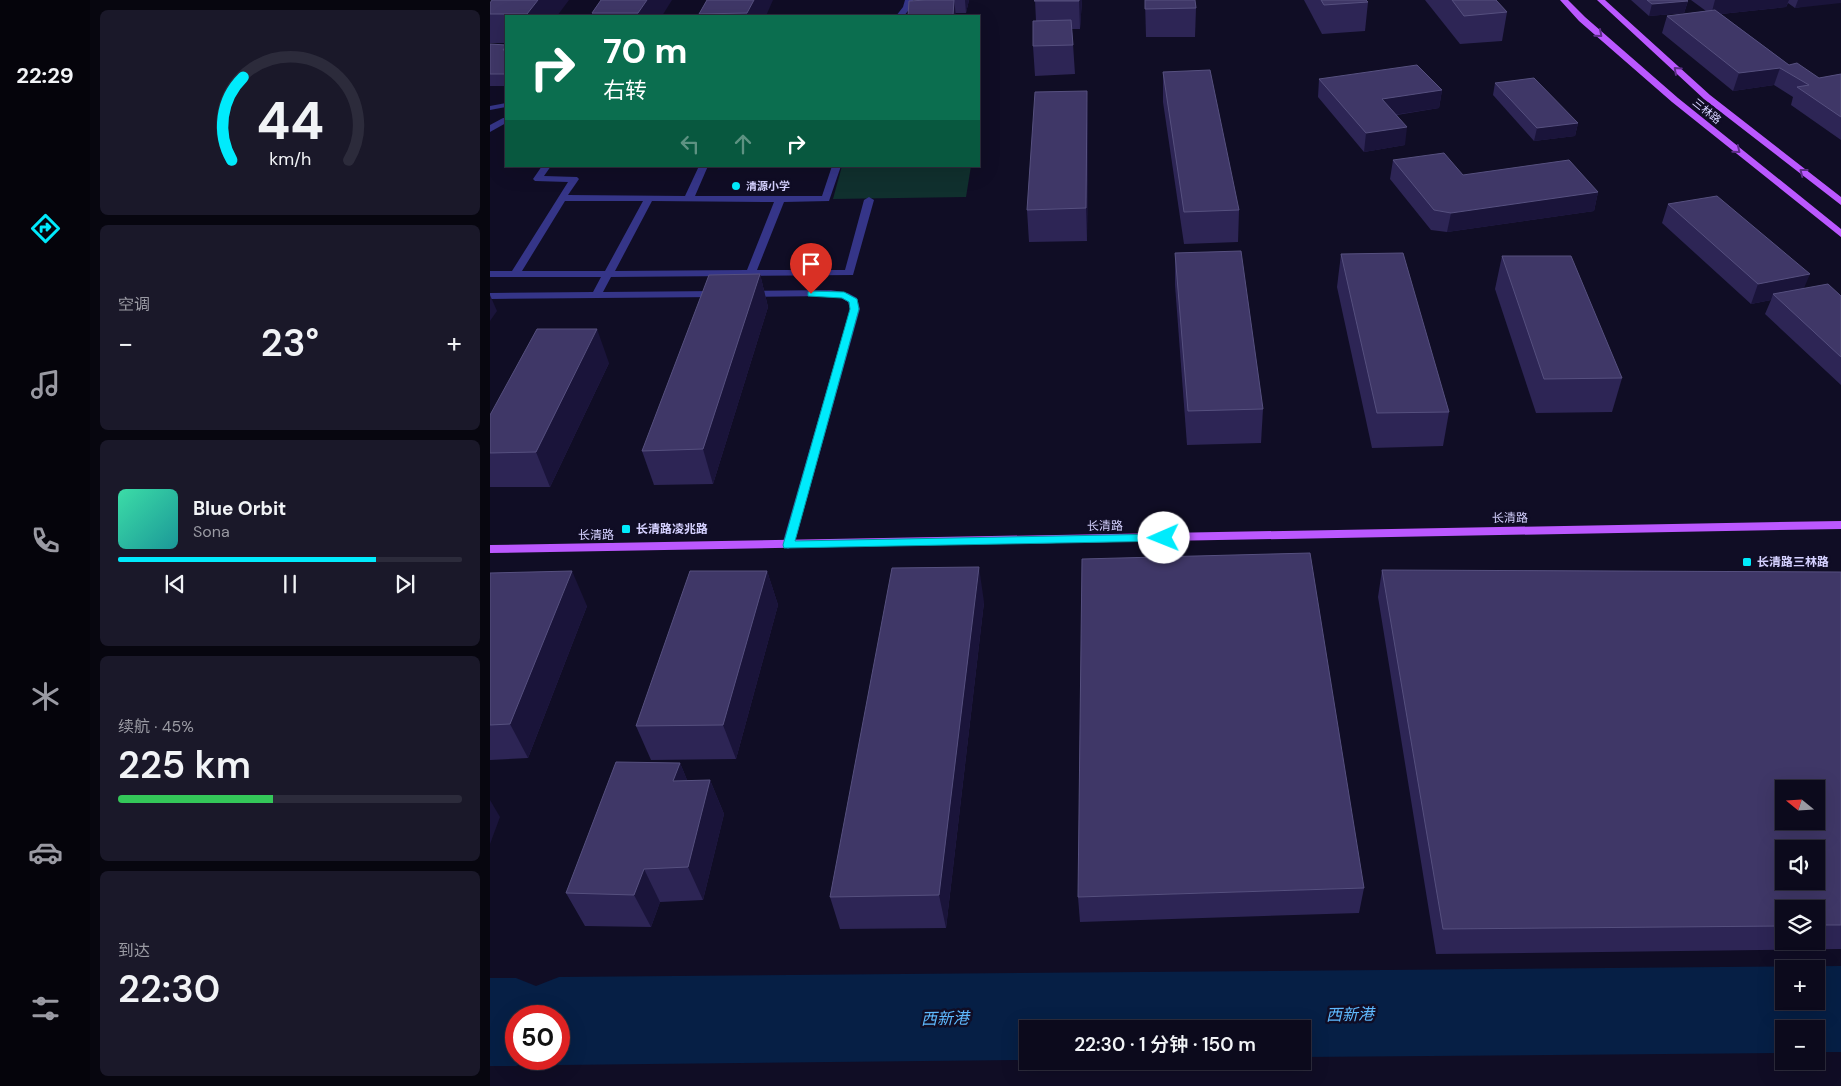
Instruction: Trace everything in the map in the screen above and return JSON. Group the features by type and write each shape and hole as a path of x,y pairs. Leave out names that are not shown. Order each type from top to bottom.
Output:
{"main road":[{"name":"三林路","path":"1564,0 1582,19 1675,100 1841,234"},
{"name":"三林路","path":"1601,0 1707,97 1841,202"},
{"name":"长清路","path":"490,549 1841,525"}],"street":[{"path":"901,15 907,7 909,0"},
{"path":"490,108 505,105"},
{"path":"490,129 505,121"},
{"path":"515,274 574,179 538,179 546,167"},
{"path":"689,198 704,167"},
{"path":"563,198 826,199 837,167"},
{"path":"596,296 649,198"},
{"path":"751,273 780,199"},
{"path":"490,274 849,272 869,200"},
{"path":"490,296 831,294 844,295 853,300 855,309 788,545"}],"green space":[{"path":"842,167 971,167 966,197 833,199"}],"building":[{"path":"492,0 538,0 527,14 490,14 490,3"},
{"path":"601,0 647,0 638,13 592,13"},
{"path":"707,0 754,0 747,13 699,14"},
{"path":"954,0 953,15 908,15 909,1"},
{"path":"1079,0 1079,1 1034,1"},
{"path":"1145,0 1195,0 1196,8 1145,9"},
{"path":"1321,0 1366,0 1368,2 1324,5"},
{"path":"1452,0 1496,0 1507,12 1464,16"},
{"path":"1647,0 1686,0 1688,1 1652,4"},
{"path":"1715,10 1789,65 1797,63 1819,78 1841,74 1841,117 1797,87 1809,85 1780,68 1739,73 1667,16"},
{"path":"1071,20 1073,45 1033,46 1033,21"},
{"path":"490,44 505,45 503,50 505,50 505,74 490,74"},
{"path":"1417,65 1442,90 1382,99 1407,127 1366,133 1319,79"},
{"path":"1210,70 1239,210 1184,212 1163,72"},
{"path":"1534,78 1578,123 1537,128 1495,83"},
{"path":"1087,91 1086,208 1027,210 1035,92"},
{"path":"1444,153 1463,175 1569,160 1598,192 1451,213 1434,210 1393,160"},
{"path":"1717,196 1810,274 1758,284 1668,204"},
{"path":"1241,251 1263,409 1188,411 1175,253"},
{"path":"1403,253 1449,412 1377,413 1341,254"},
{"path":"1502,256 1571,256 1622,378 1544,379"},
{"path":"760,274 703,449 642,451 709,275"},
{"path":"1828,284 1841,296 1841,357 1773,294"},
{"path":"537,329 597,329 536,452 490,453 490,415"},
{"path":"1310,553 1364,888 1078,897 1082,559"},
{"path":"979,567 939,895 830,897 892,568"},
{"path":"1382,570 1841,572 1841,925 1825,925 1825,900 1775,900 1775,926 1443,929"},
{"path":"572,571 510,724 490,725 490,573"},
{"path":"690,571 767,571 723,725 636,726"},
{"path":"616,762 680,763 673,781 710,780 688,867 644,869 634,895 566,893"}],"waterway":[{"name":"西新港","path":"570,1021 1841,1009"},
{"name":"西新港","path":"490,1022 505,1022"}],"place":[{"name":"清源小学","path":"736,186"},
{"name":"长清路凌兆路","path":"626,529"},
{"name":"长清路三林路","path":"1747,562"}],"route":[{"path":"811,294 844,295 853,300 855,309 788,545 1164,538"}]}
